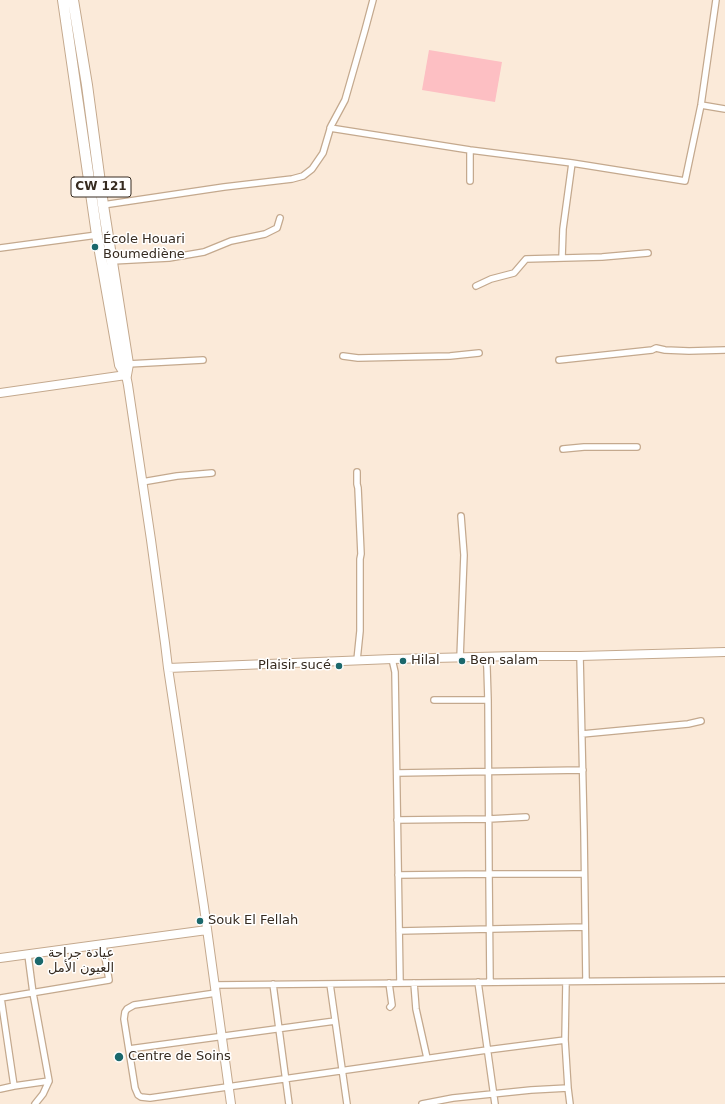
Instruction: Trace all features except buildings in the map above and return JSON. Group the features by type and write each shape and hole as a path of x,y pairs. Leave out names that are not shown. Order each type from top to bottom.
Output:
{"highway":[{"path":"63,0 97,235 120,365 126,375"},
{"name":"CW 121","path":"73,0 128,364 126,375"}],"main road":[{"path":"0,393 126,375"},
{"name":"CW 121","path":"126,375 231,1104"},
{"path":"168,668 357,660 725,652"},
{"path":"0,958 207,930"}],"street":[{"path":"103,205 224,187 292,179 303,176 312,168 323,153 330,128 345,100 373,0"},
{"path":"330,128 685,181 701,105 716,0"},
{"path":"701,105 725,109"},
{"path":"470,150 470,181"},
{"path":"562,258 563,229 572,163"},
{"path":"112,261 170,258 204,252 231,241 265,234 278,228 280,218"},
{"path":"0,248 97,235"},
{"path":"476,286 491,279 515,273 526,259 602,257 648,253"},
{"path":"559,360 652,350 656,348 689,351 725,350"},
{"path":"342,356 358,358 450,356 479,353"},
{"path":"128,364 203,360"},
{"path":"563,449 584,447 637,447"},
{"path":"357,472 356,484 358,488 361,554 360,631 357,660"},
{"path":"142,482 177,476 212,473"},
{"path":"460,658 464,555 461,516"},
{"path":"580,656 586,981"},
{"path":"486,658 489,771 490,982"},
{"path":"392,659 395,672 400,983"},
{"path":"434,700 488,700"},
{"path":"582,734 688,724 701,721"},
{"path":"397,773 582,770"},
{"path":"397,820 526,817"},
{"path":"398,875 584,874"},
{"path":"399,931 585,928"},
{"path":"14,1086 1,998 109,980 103,945"},
{"path":"28,954 33,993 49,1081 43,1094 35,1104"},
{"path":"565,1040 427,1058 342,1070 286,1080 150,1098 141,1097 134,1088 124,1015 130,1007 215,989 273,984 725,980"},
{"path":"478,982 495,1104"},
{"path":"566,982 565,1040 570,1104"},
{"path":"389,983 392,1005 390,1007"},
{"path":"414,983 416,1009 427,1058"},
{"path":"273,984 289,1104"},
{"path":"330,984 347,1104"},
{"path":"128,1049 335,1021"},
{"path":"0,1089 49,1081"},
{"path":"422,1104 454,1098 531,1090 568,1088"}],"shaded area":[{"path":"429,50 502,62 495,102 422,90"}],"place":[{"name":"École Houari Boumediène","path":"95,247"},
{"name":"Hilal","path":"403,661"},
{"name":"Ben salam","path":"462,661"},
{"name":"Plaisir sucé","path":"339,666"},
{"name":"Souk El Fellah","path":"200,921"},
{"name":"عيادة جراحة العيون الأمل","path":"39,961"},
{"name":"Centre de Soins","path":"119,1057"}]}
